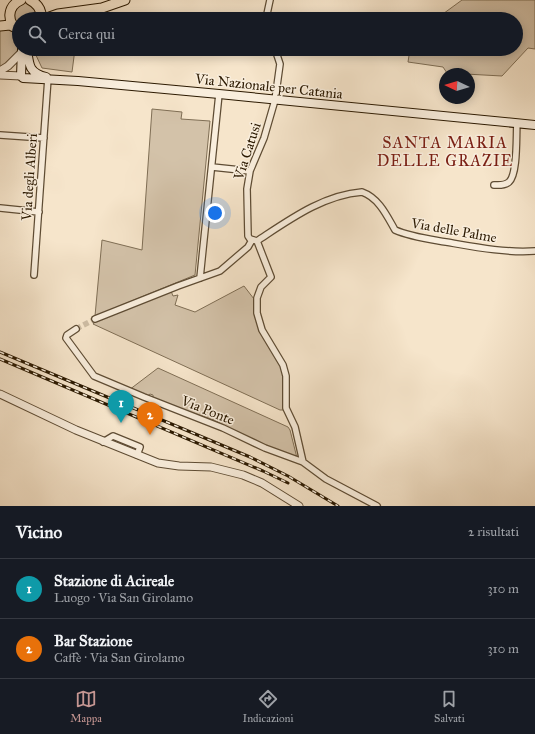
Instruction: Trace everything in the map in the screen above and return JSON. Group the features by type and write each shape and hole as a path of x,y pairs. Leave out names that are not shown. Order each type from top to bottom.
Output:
{"main road":[{"path":"0,22 9,14 13,5 21,0"},
{"path":"30,0 48,12"},
{"path":"75,12 92,10 125,0"},
{"path":"40,8 40,12"},
{"path":"9,14 9,18 12,22"},
{"path":"0,26 12,27"},
{"path":"20,76 24,72 25,56"},
{"path":"27,56 32,70 48,78"},
{"name":"Via Nazionale per Catania","path":"20,76 535,125"}],"street":[{"path":"267,12 270,0"},
{"path":"0,71 19,56"},
{"name":"Via Catusi","path":"277,56 280,64 275,100 264,138 250,171 247,189 248,236 250,239 254,240 271,277 262,287 257,298 257,313 262,330 283,365 286,376 286,408 295,427 304,462"},
{"name":"Via Nazionale per Catania","path":"0,75 20,76"},
{"name":"Via degli Alberi","path":"34,275 48,78"},
{"path":"200,278 219,94"},
{"path":"494,185 506,184 512,178 517,123"},
{"path":"0,135 44,138"},
{"path":"212,167 250,171"},
{"name":"Via delle Palme","path":"254,240 317,204 338,196 362,192 379,204 387,214 395,230 399,232 480,248 509,251 535,251"},
{"path":"0,208 39,212"},
{"path":"95,319 220,271 254,240"},
{"name":"Via Ponte","path":"76,329 67,335 66,338 94,376 222,428 265,448 304,462"},
{"path":"0,394 54,421 137,455 168,465 211,467 233,472 262,483 299,506"},
{"path":"103,442 113,436 140,447 137,455"},
{"path":"304,462 326,479 377,506"}],"shaded area":[{"path":"462,0 535,0 535,49 528,48 523,53 523,12 446,12"},
{"path":"26,1 34,4 37,12 13,12 22,2"},
{"path":"3,27 12,31 12,56 16,56 13,60 0,68 0,28"},
{"path":"36,56 74,56 72,72 42,68"},
{"path":"409,56 521,56 502,76 475,75 475,68 443,67 408,62"},
{"path":"152,109 182,112 181,119 210,121 195,275 95,316 102,240 142,250"},
{"path":"244,286 254,299 255,314 284,371 284,410 280,410 93,324 96,321 171,291 173,296 178,295 175,305 195,312"},
{"path":"158,368 288,427 297,458 265,447 214,420 153,399 153,395 150,394 146,397 129,390"}],"tunnel":[{"path":"76,329 95,319"}],"railway":[{"path":"0,352 250,457 288,476 338,506"},
{"path":"0,359 288,483"}],"place":[{"name":"Stazione di Acireale","path":"121,423"},
{"name":"Bar Stazione","path":"150,435"}],"district":[{"name":"SANTA MARIA DELLE GRAZIE","path":"445,151"}]}
